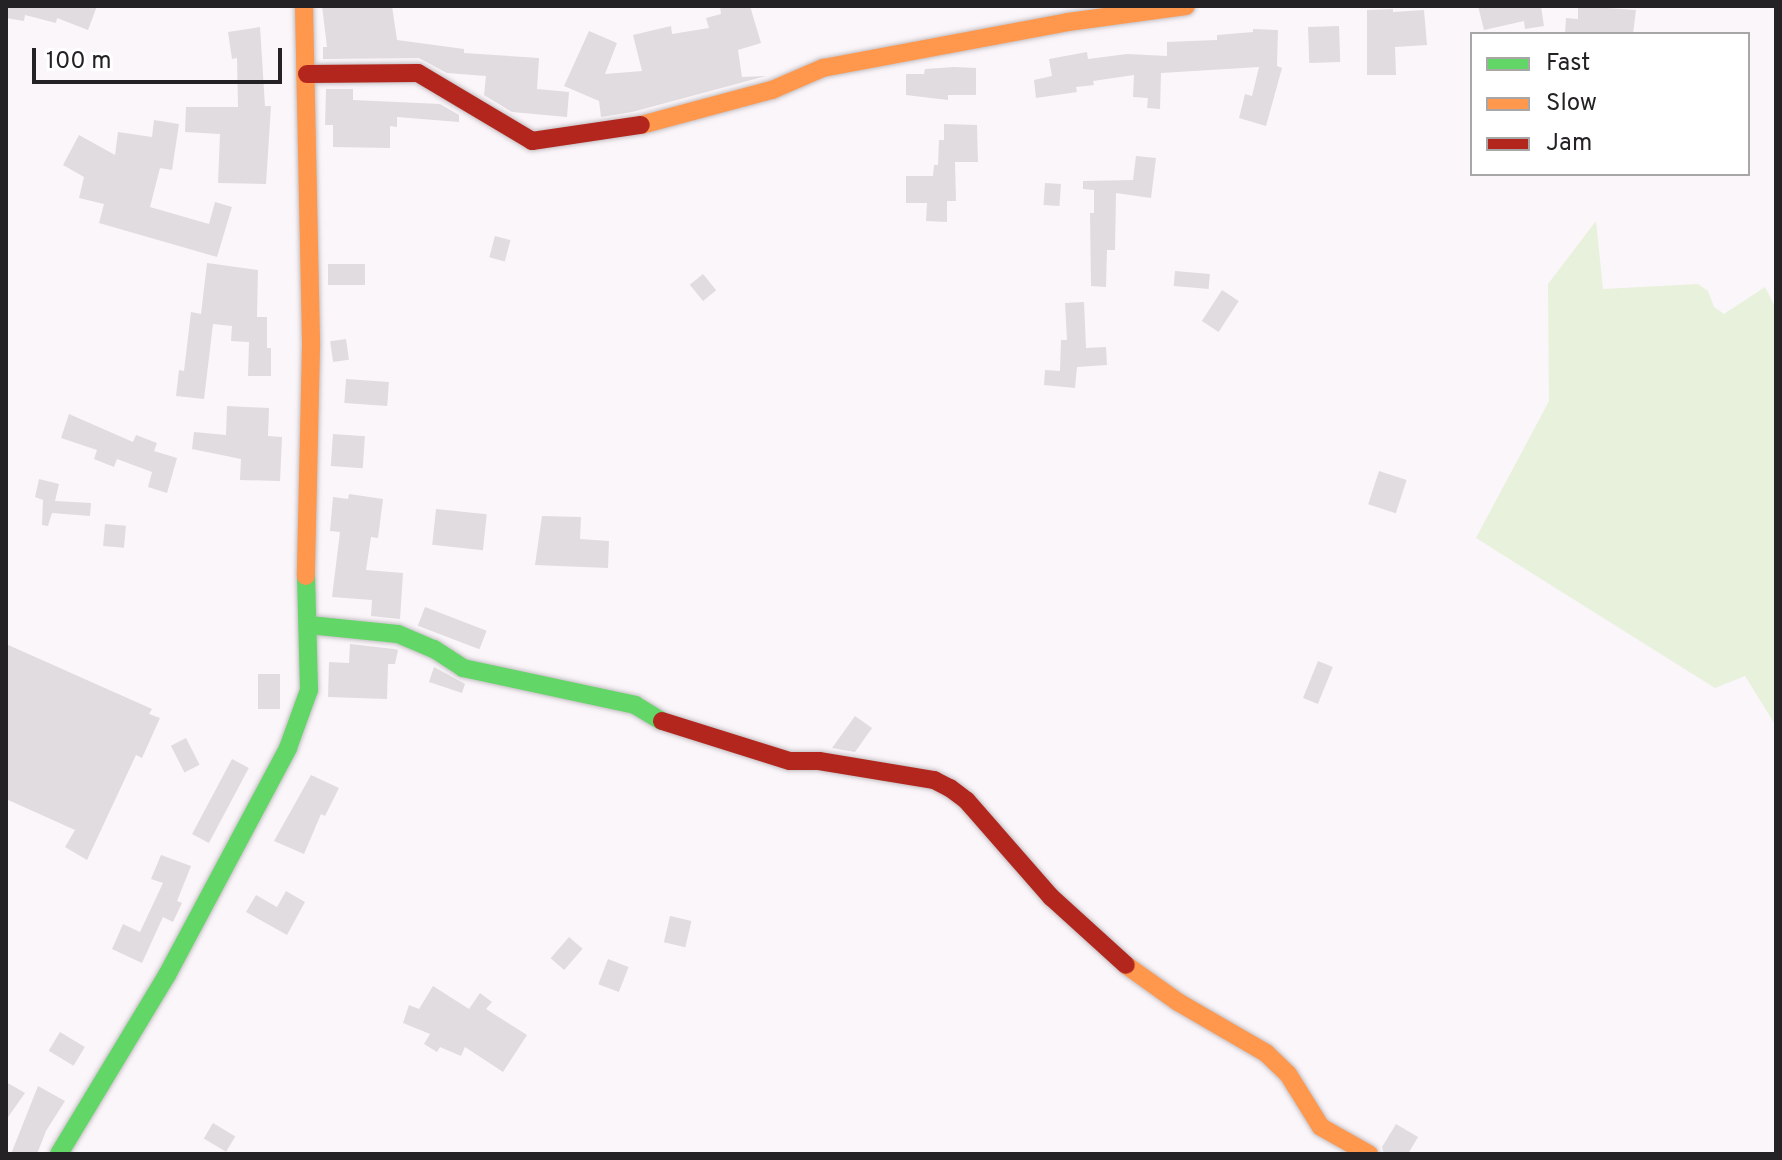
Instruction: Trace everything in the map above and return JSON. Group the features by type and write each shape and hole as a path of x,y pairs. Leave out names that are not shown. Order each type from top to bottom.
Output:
{"street":[{"path":"59,1154 132,1027 167,975 288,748 309,690 305,519 311,347 304,6"},
{"path":"307,74 418,73 532,141 546,140 635,127 772,90 823,68 1068,22 1186,6"},
{"path":"309,625 398,634 434,649 463,668 635,705 661,721 790,761 833,763 934,780 967,801 1051,897 1113,955 1178,1002 1266,1053 1288,1074 1321,1127 1369,1154"}],"green space":[{"path":"1596,221 1603,289 1698,284 1708,291 1714,307 1724,314 1765,287 1776,309 1776,726 1745,676 1715,688 1476,538 1549,401 1548,284"}],"building":[{"path":"6,6 97,6 88,30 57,18 56,23 25,15 24,21 6,18"},
{"path":"322,6 392,6 397,40 464,49 464,53 539,58 537,89 569,92 567,117 512,112 484,95 486,76 447,73 419,58 323,59 323,47 327,47"},
{"path":"720,6 750,6 761,43 738,50 742,77 766,76 632,112 601,117 599,101 564,86 589,31 617,43 605,74 642,71 633,35 671,26 672,34 709,28 706,18 721,14"},
{"path":"1478,6 1541,6 1544,26 1525,29 1524,21 1484,30"},
{"path":"1578,6 1636,10 1633,32 1565,32 1566,18 1578,19"},
{"path":"1393,9 1393,12 1424,10 1427,45 1395,47 1396,75 1367,75 1367,10"},
{"path":"1339,26 1340,62 1309,63 1308,27"},
{"path":"260,27 265,106 271,106 266,184 218,183 220,134 185,132 186,107 238,107 237,58 232,59 228,32"},
{"path":"1253,29 1278,30 1277,66 1282,68 1266,126 1239,118 1245,94 1252,96 1259,67 1161,73 1160,109 1147,108 1148,98 1133,97 1134,75 1093,81 1094,85 1076,87 1077,92 1036,98 1034,80 1052,76 1049,59 1087,52 1088,59 1127,54 1167,56 1167,42 1217,40 1217,35 1253,32"},
{"path":"976,68 976,95 948,95 948,100 906,95 906,74 924,74 925,69"},
{"path":"326,89 353,89 353,100 440,104 459,115 459,122 397,117 397,127 390,126 390,148 333,147 333,125 325,125"},
{"path":"154,120 179,124 172,170 160,168 150,207 209,224 215,202 232,207 217,257 99,223 104,204 79,198 84,177 63,165 79,135 115,155 118,132 152,137"},
{"path":"944,124 977,125 978,162 955,162 956,201 947,201 947,222 926,221 927,203 906,203 906,176 933,176 934,165 938,165 939,140 944,140"},
{"path":"1136,156 1156,158 1151,198 1116,193 1115,250 1107,250 1106,287 1091,286 1090,213 1094,213 1094,190 1083,189 1083,181 1133,180"},
{"path":"1045,183 1061,184 1059,206 1043,205"},
{"path":"495,236 510,240 505,261 489,257"},
{"path":"207,263 258,270 257,317 267,317 271,376 248,376 249,342 231,341 232,326 213,324 204,399 176,396 179,370 184,371 191,312 201,314"},
{"path":"328,264 365,264 365,285 328,285"},
{"path":"1175,271 1210,274 1209,289 1174,286"},
{"path":"703,274 716,290 703,301 690,285"},
{"path":"1222,290 1239,301 1219,332 1202,321"},
{"path":"1084,302 1086,348 1106,347 1107,365 1077,367 1075,388 1044,385 1045,370 1060,371 1061,340 1067,340 1065,303"},
{"path":"346,339 349,360 333,362 330,341"},
{"path":"346,379 389,382 387,406 344,403"},
{"path":"227,406 269,408 268,436 282,437 280,481 240,480 241,459 192,449 194,432 226,435"},
{"path":"69,414 133,442 136,435 157,443 154,451 177,458 167,493 148,487 152,472 117,459 114,467 94,459 97,450 61,438"},
{"path":"333,434 365,436 363,468 331,466"},
{"path":"1379,471 1407,480 1396,513 1368,504"},
{"path":"39,479 59,484 55,501 91,503 90,516 52,513 48,526 42,525 43,500 35,497"},
{"path":"349,494 383,499 378,538 371,537 366,570 403,573 400,619 371,616 372,600 332,597 340,532 330,531 333,497 348,499"},
{"path":"436,509 487,514 483,550 432,545"},
{"path":"542,516 581,517 580,539 609,541 608,568 535,565"},
{"path":"105,524 126,526 124,548 103,546"},
{"path":"425,607 487,631 479,649 418,626"},
{"path":"6,644 152,709 149,714 160,718 142,758 136,755 87,860 65,847 75,830 6,799"},
{"path":"350,644 398,650 395,664 388,664 387,699 328,697 329,662 349,663"},
{"path":"1318,661 1333,667 1318,704 1303,698"},
{"path":"434,667 465,684 462,693 429,682"},
{"path":"258,674 280,674 280,709 258,709"},
{"path":"855,716 872,728 855,752 832,748"},
{"path":"186,738 200,765 184,772 171,746"},
{"path":"232,759 249,768 209,843 192,834"},
{"path":"311,775 339,788 325,816 321,814 304,854 274,841"},
{"path":"161,855 191,866 177,901 182,903 173,922 163,917 142,963 112,949 123,924 140,932 163,883 151,879"},
{"path":"286,891 305,902 287,935 246,912 256,895 277,907"},
{"path":"670,916 691,921 685,947 664,942"},
{"path":"569,937 583,949 564,970 551,958"},
{"path":"608,959 629,967 619,992 598,984"},
{"path":"433,986 469,1009 480,993 492,1002 486,1009 527,1035 503,1072 465,1047 461,1056 440,1047 437,1052 424,1044 430,1034 403,1023 409,1005 419,1009"},
{"path":"60,1032 85,1047 74,1066 49,1051"},
{"path":"6,1082 25,1093 6,1120"},
{"path":"38,1086 65,1101 46,1131 37,1154 11,1154"},
{"path":"213,1123 235,1136 226,1152 204,1138"},
{"path":"1396,1124 1418,1137 1408,1154 1384,1154 1382,1147"}],"traffic: fast":[{"path":"59,1154 167,975 288,748 309,690 306,576"},
{"path":"309,625 398,634 434,649 463,668 635,705 662,721"}],"traffic: slow":[{"path":"304,6 311,347 306,576"},
{"path":"641,125 772,90 823,68 1068,22 1186,6"},
{"path":"1126,965 1178,1002 1266,1053 1288,1074 1321,1127 1369,1154"}],"traffic: jam":[{"path":"307,74 418,73 532,141 641,125"},
{"path":"662,721 790,761 819,761 934,780 950,788 967,801 1051,897 1126,965"}]}
